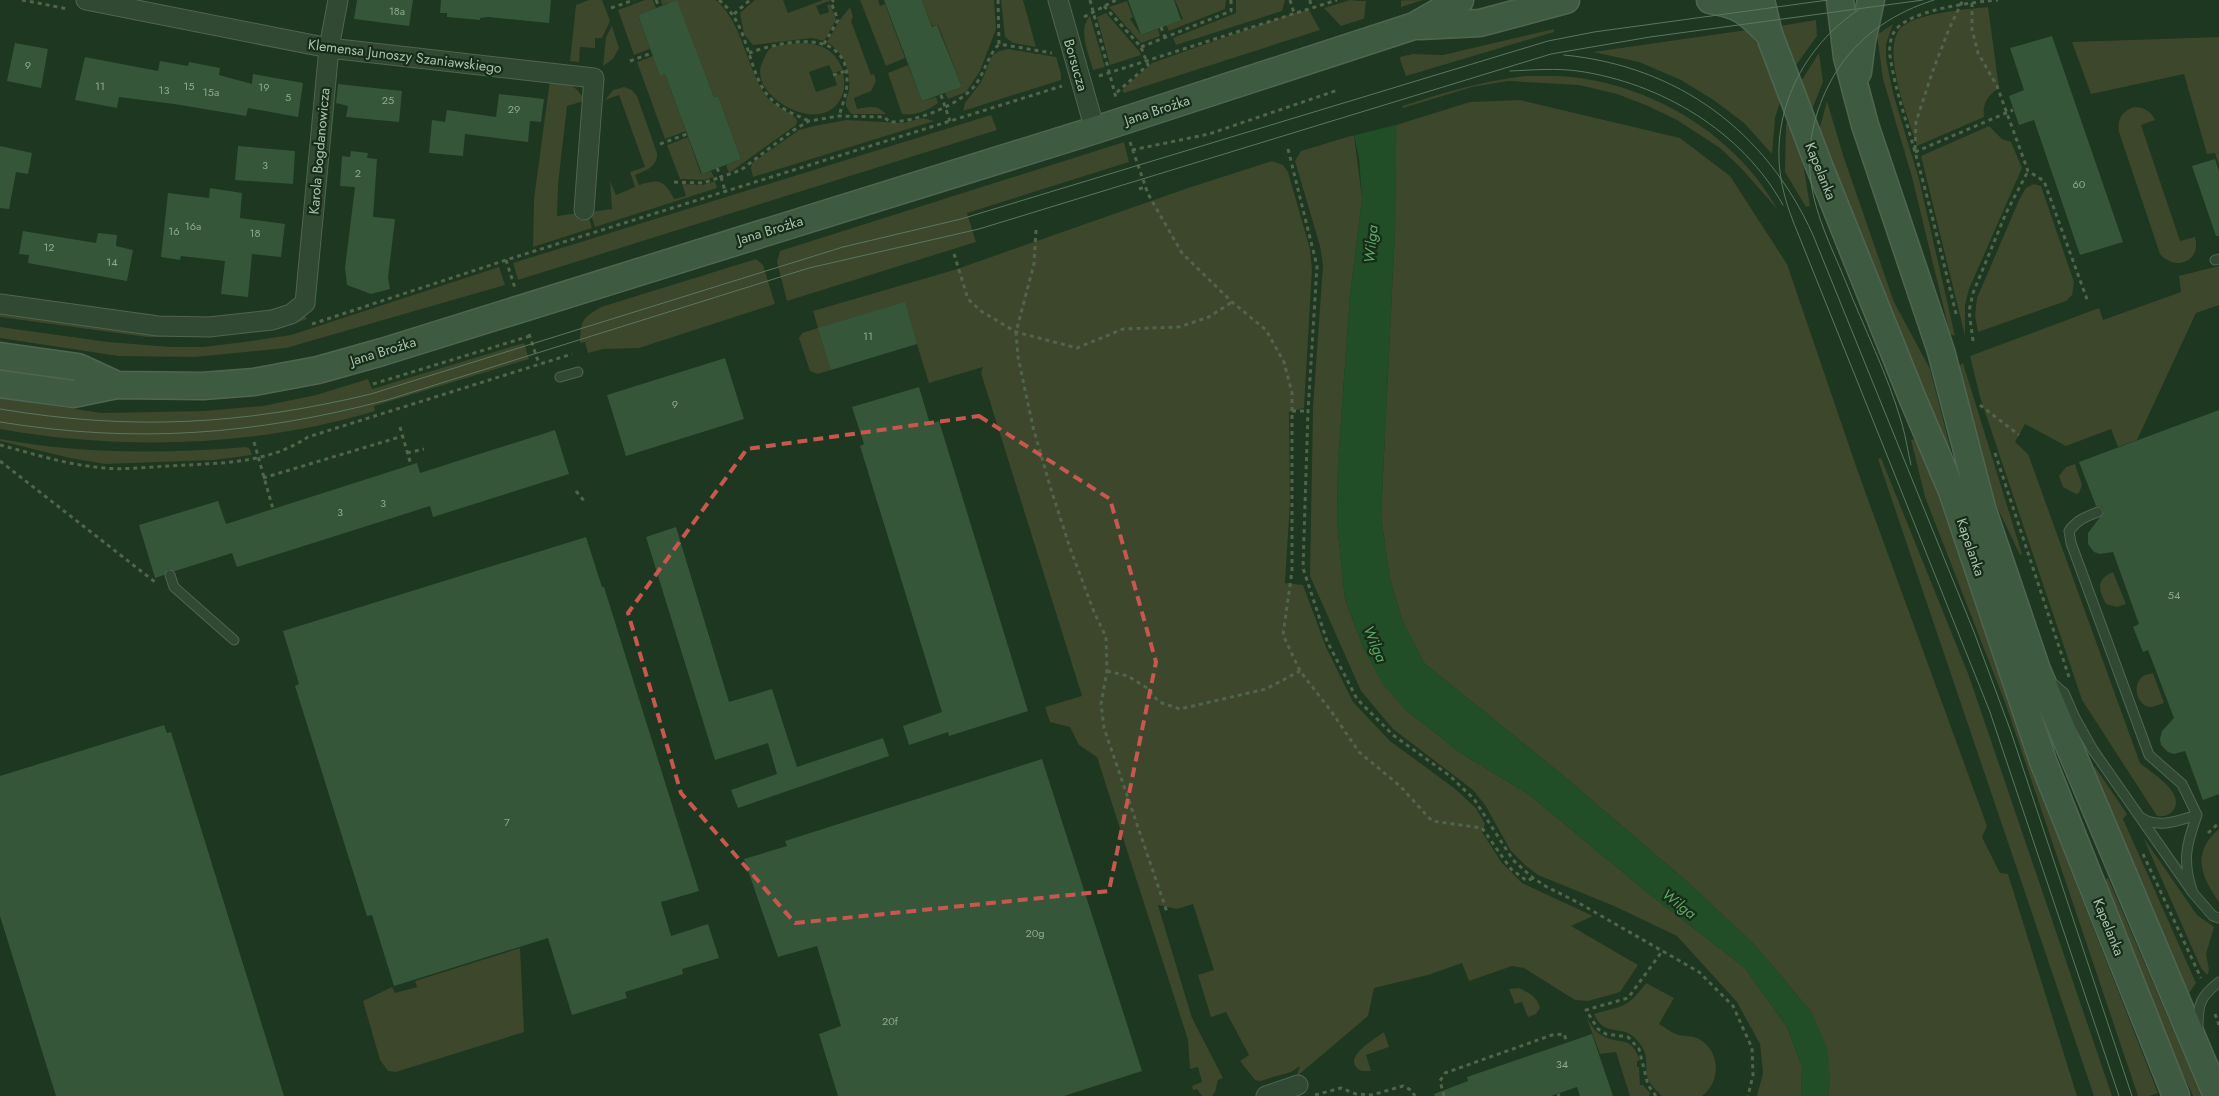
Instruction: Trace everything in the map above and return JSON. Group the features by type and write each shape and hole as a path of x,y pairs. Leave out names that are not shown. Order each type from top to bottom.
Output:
{"main road":[{"name":"Jana Brożka","path":"0,384 73,394 117,385 203,386 254,382 318,370 382,352 1095,130 1414,26 1460,0"},
{"name":"Jana Brożka","path":"1414,26 1480,23 1566,0"},
{"path":"1710,0 1731,3 1752,16 1769,34"},
{"name":"Kapelanka","path":"1761,0 1769,34 1818,163 1952,491 2043,761 2176,1096"},
{"name":"Kapelanka","path":"1840,0 1847,57 1856,92 1877,163 1941,351 1982,508 2036,670 2217,1096"},
{"path":"1856,92 1862,41 1871,0"},
{"name":"Jana Brożka","path":"0,356 78,367 117,385"}],"street":[{"name":"Klemensa Junoszy Szaniawskiego","path":"86,0 329,48 594,78 584,210"},
{"name":"Karola Bogdanowicza","path":"0,304 158,326 209,327 272,320 291,314 305,303 329,48 338,0"},
{"name":"Borsucza","path":"1058,0 1095,130"},
{"path":"1266,1096 1305,1090"}],"lane":[{"path":"560,377 578,372"},
{"path":"2098,512 2080,519 2069,531 2071,543 2149,755 2182,784 2197,815 2186,854 2187,872 2193,893"},
{"path":"170,575 174,587 234,640"},
{"path":"2036,670 2064,693 2075,718 2094,750 2193,893 2213,916 2219,918"},
{"path":"2141,816 2150,822 2162,823 2197,815"},
{"path":"2200,1057 2198,1014 2202,998 2206,992 2219,982"}],"path":[{"path":"611,8 634,0"},
{"path":"656,0 659,7"},
{"path":"719,0 734,14 759,81 769,97 777,104 809,121"},
{"path":"734,14 750,0"},
{"path":"824,44 838,20 831,2 834,0"},
{"path":"674,182 704,183 741,170 792,131 809,121 839,116 884,117 890,122 902,122 946,107 967,95 977,83 990,54 999,44 998,0"},
{"path":"1090,0 1115,94 1148,64 1141,47 1104,6"},
{"path":"1141,47 1230,11 1231,0"},
{"path":"1290,0 1294,13"},
{"path":"1310,0 1311,8"},
{"path":"1093,77 1337,0"},
{"path":"1957,316 1915,152 1898,97 1889,54 1893,33 1905,22 1927,12 1963,2 1972,3 1998,0"},
{"path":"1915,152 1916,122 1949,29 1963,2"},
{"path":"1972,3 1972,29 1978,53 1997,86 2028,172 2044,181 2088,302"},
{"path":"1162,27 1165,37"},
{"path":"749,53 768,46 810,41 824,44 834,50 842,60 847,80 846,94 839,116"},
{"path":"999,44 1059,54"},
{"path":"630,61 652,53"},
{"path":"833,75 846,71"},
{"path":"306,326 506,260 1068,84"},
{"path":"1132,150 1209,134 1338,90"},
{"path":"941,95 950,121"},
{"path":"1915,152 2013,110"},
{"path":"660,144 687,134"},
{"path":"1130,141 1145,187 1182,253 1232,302 1266,330 1278,348 1284,362 1292,393 1292,572 1283,636 1300,671 1331,711 1359,752 1400,786 1432,821 1482,828 1511,869 1527,881 1533,878"},
{"path":"1288,150 1318,266 1308,411 1303,568 1327,641 1357,699 1392,735 1450,776 1474,799 1513,860 1533,878 1699,972 1733,1006 1752,1048 1753,1075 1748,1096"},
{"path":"717,168 725,191"},
{"path":"1974,341 1969,311 1973,293 2006,213 2028,172"},
{"path":"1139,189 1145,187"},
{"path":"1036,230 1034,264 1016,332 1018,357 1033,427 1070,548 1094,612 1106,637 1107,671 1100,704 1104,728 1167,912"},
{"path":"954,254 968,298 992,318 1016,332 1077,348 1123,329 1179,327 1209,317 1232,302"},
{"path":"373,384 530,336"},
{"path":"0,445 71,464 105,468 215,464 258,458 294,446 308,437 572,354"},
{"path":"1980,411 1977,403 2019,435"},
{"path":"1292,412 1308,411"},
{"path":"400,427 411,465"},
{"path":"263,478 403,436"},
{"path":"254,442 273,509"},
{"path":"407,453 424,449"},
{"path":"1994,450 2072,684"},
{"path":"0,461 164,588 174,587"},
{"path":"576,491 585,502"},
{"path":"1107,671 1128,676 1147,688 1159,702 1180,709 1266,689 1300,671"},
{"path":"2206,835 2219,823"},
{"path":"2140,848 2206,992 2219,1025"},
{"path":"1656,1096 1646,1078 1639,1049 1628,1037 1606,1034 1598,1029 1586,1010 1628,998 1663,950"},
{"path":"1444,1096 1440,1081 1445,1073 1552,1035 1564,1034 1567,1042"},
{"path":"1305,1090 1341,1088 1356,1094 1372,1095 1403,1086 1411,1090 1415,1096"}],"highlighted area":[{"path":"979,416 1110,499 1156,662 1109,891 795,923 681,793 628,613 747,449"}],"shaded area":[{"path":"589,0 602,0 610,21 602,38 595,38 595,48 580,47 579,62 570,61 576,5"},
{"path":"645,0 653,0 656,8 638,15 650,49 634,55 618,10"},
{"path":"661,0 717,1 734,23 754,73 767,97 797,120 796,125 729,173 726,165 741,159 718,96 714,97 677,1 662,5"},
{"path":"755,0 783,0 788,13 823,0 832,0 816,6 820,15 829,12 827,5 830,4 836,20 824,41 812,38 753,45 744,34 740,13"},
{"path":"860,0 878,0 880,6 885,4 905,58 886,66"},
{"path":"922,0 994,0 996,29 980,71 966,92 948,99 945,93 962,87 938,25 932,26"},
{"path":"1001,0 1023,0 1036,47 1013,43 1005,37"},
{"path":"1175,0 1226,0 1225,9 1169,31 1166,25 1183,19"},
{"path":"1236,0 1285,0 1282,11 1176,45 1173,38 1236,13"},
{"path":"1350,0 1423,0 1341,26 1324,8"},
{"path":"1127,1 1133,17 1130,19 1141,35 1158,29 1160,36 1141,43 1109,7"},
{"path":"850,7 853,17 851,21 871,75 874,74 876,81 871,91 854,98 857,109 876,107 886,114 851,114 846,106 849,90 847,69 838,51 827,42"},
{"path":"1988,7 1999,88 1987,100 1984,108 1984,117 1917,146 1903,104 1895,70 1895,41 1899,30 1906,24 1928,16"},
{"path":"1309,10 1320,30 1124,93 1122,90 1152,63 1294,13"},
{"path":"1106,13 1141,55 1110,65 1097,17"},
{"path":"1090,16 1105,67 1093,70 1084,35 1084,28"},
{"path":"1816,20 1817,36 1794,68 1780,26"},
{"path":"1893,24 1886,44 1886,59 1893,93 1919,179 1955,336 1950,334 1912,177 1883,79 1877,35"},
{"path":"612,26 619,48 613,59 603,66 606,37"},
{"path":"1554,29 1554,32 1406,76 1399,57 1413,54 1443,55"},
{"path":"1747,30 1758,45 1780,102 1775,118 1772,154 1744,123 1715,101 1681,80 1639,62 1593,52"},
{"path":"2219,37 2219,165 2215,153 2207,154 2184,74 2091,94 2072,42"},
{"path":"805,43 824,47 833,54 843,70 833,73 829,65 809,72 816,92 837,85 834,76 843,73 844,87 840,101 833,108 822,114 795,111 782,104 771,95 763,84 760,73 763,61 771,48 783,44"},
{"path":"1008,49 1056,57 1061,80 963,111 965,103 981,82 992,56 999,51"},
{"path":"1819,53 1823,82 1811,112 1800,83"},
{"path":"653,56 660,76 665,74 686,131 665,139 637,62"},
{"path":"908,65 922,101 936,97 938,103 921,112 902,114 888,73"},
{"path":"1525,76 1563,76 1615,85 1671,108 1697,123 1721,141 1743,162 1762,185 1778,210 1741,168 1720,148 1677,120 1617,94 1579,85 1508,81 1472,87 1403,108 1402,106 1478,84"},
{"path":"550,80 566,83 575,88 584,101 567,106 558,185 557,216 587,212 592,228 533,247 534,199"},
{"path":"624,87 632,90 637,96 657,153 656,161 653,165 635,175 639,185 660,182 664,184 674,199 686,196 682,184 703,185 715,181 717,188 595,227 590,212 612,209 610,181 616,195 635,187 630,172 645,167 619,95 605,100 613,90"},
{"path":"1520,100 1680,138 1730,176 1787,264 1858,472 1987,826 1982,837 2000,873 2008,874 2077,1096 1828,1096 1830,1081 1812,1013 1754,944 1684,879 1560,773 1424,663 1402,620 1390,579 1381,516 1395,229 1396,125 1470,102"},
{"path":"1827,101 1843,155 1894,302 1930,369 1954,462 1917,378 1819,131"},
{"path":"2134,107 2147,110 2155,120 2141,125 2180,241 2195,237 2195,252 2191,258 2180,263 2166,259 2160,254 2119,132 2121,116"},
{"path":"991,115 997,130 518,280 513,263"},
{"path":"923,118 934,121 753,177 752,163 799,130 846,120 903,123"},
{"path":"1788,123 1803,163 1810,206 1806,207 1785,172 1786,124"},
{"path":"1989,126 2002,139 2011,142 2022,168 1969,289 1965,305 1965,336 1921,156"},
{"path":"1354,135 1362,198 1350,296 1338,463 1337,522 1345,599 1363,647 1382,682 1406,710 1462,754 1527,793 1648,893 1745,968 1787,1027 1802,1067 1801,1096 1757,1096 1763,1073 1760,1044 1737,1002 1677,936 1614,906 1538,875 1525,865 1511,851 1485,805 1473,790 1393,729 1361,691 1310,576 1313,407 1323,265 1320,246 1295,161 1301,151"},
{"path":"688,137 701,174 711,171 714,177 704,180 680,179 667,145"},
{"path":"1124,142 1129,162 967,213 976,242 787,301 777,262 780,251"},
{"path":"1272,161 1283,165 1288,172 1310,249 1312,269 1304,408 1289,412 1290,502 1285,583 1303,585 1326,647 1353,702 1390,741 1454,788 1476,808 1485,824 1482,832 1502,863 1522,883 1593,916 1571,926 1638,965 1620,992 1588,1001 1575,1000 1524,968 1512,966 1469,981 1462,963 1428,975 1374,988 1368,1016 1296,1077 1300,1066 1291,1072 1260,1081 1255,1080 1240,1061 1249,1055 1226,1012 1211,1017 1198,975 1214,970 1193,904 1177,909 1158,905 1192,1018 1223,1078 1218,1080 1212,1096 1202,1096 1197,1089 1193,1090 1192,1086 1202,1082 1198,1067 1190,1069 1188,1040 1097,757 1079,745 1070,727 1050,722 1045,707 1082,696 981,373 983,367 929,383 904,303 831,370 818,374 810,371 799,338 802,333 818,328 813,311 954,270 1188,188"},
{"path":"2034,184 2041,186 2074,282 2072,295 2066,301 1978,332 1975,315 1977,298 2020,198 2026,188"},
{"path":"756,259 763,265 775,304 639,348 603,349 588,353 585,342 580,343 583,321 589,314 601,307"},
{"path":"2219,266 2219,305 2196,313 2137,440 2118,447 2111,429 2066,446 2025,424 2015,442 2028,454 2140,763 2166,784 2175,798 2176,805 2172,812 2165,816 2157,816 2082,700 1980,397 1970,356 2099,308 2103,320 2181,292 2179,276"},
{"path":"499,267 505,285 286,348 194,357 118,356 0,338 0,327 108,342 171,347 203,347 244,342 291,335"},
{"path":"302,310 307,319 288,326 248,333 187,337 147,337 0,317 0,312 139,331"},
{"path":"524,343 529,359 374,406 375,411 283,432 189,442 141,442 94,441 0,429 0,398 102,413 204,411 263,406 316,395 368,379 372,389"},
{"path":"1963,363 2022,554 2020,555 1995,503 1982,465 1958,367"},
{"path":"0,439 61,448 122,451 184,451 246,447 250,449 252,455 214,460 105,464 70,458 0,441"},
{"path":"1916,439 1942,498 2031,764 2030,766 2158,1093 2149,1096 2138,1096 2006,705 1925,497 1911,440"},
{"path":"1881,458 1969,676 2112,1096 2094,1096 1878,459"},
{"path":"2075,464 2082,485 2079,493 2076,494 2063,487 2059,476 2066,467"},
{"path":"2113,572 2126,604 2117,607 2106,604 2100,589 2101,581"},
{"path":"2153,673 2164,703 2152,707 2143,704 2140,700 2137,686 2142,677"},
{"path":"2095,767 2127,814 2123,819 2196,983 2189,993 2093,768"},
{"path":"2219,829 2219,902 2207,883 2202,865 2202,856 2210,838"},
{"path":"2143,837 2197,915 2214,927 2206,954 2209,970 2207,975 2201,968"},
{"path":"2108,878 2201,1096 2193,1096 2172,1052 2105,880"},
{"path":"520,948 524,1032 396,1072 388,1071 380,1060 363,1001 392,987 395,993 417,987 415,981"},
{"path":"1646,983 1674,998 1659,1024 1676,1034 1699,1039 1706,1044 1715,1059 1716,1067 1713,1083 1702,1096 1662,1096 1649,1081 1644,1050 1635,1038 1630,1034 1603,1026 1594,1014 1624,1005"},
{"path":"1519,988 1532,995 1537,1001 1540,1008 1536,1014 1528,1017 1522,1002 1515,1004 1509,989"},
{"path":"1586,1016 1594,1028 1602,1035 1626,1042 1633,1047 1640,1060 1637,1061 1637,1067 1639,1067 1640,1085 1643,1085 1650,1093 1649,1096 1630,1096 1616,1052 1600,1054"},
{"path":"1384,1032 1389,1047 1366,1055 1371,1071 1359,1070 1354,1062 1358,1052"}],"water":[{"name":"Wilga","path":"1398,0 1395,229 1381,516 1390,579 1402,620 1424,663 1560,773 1684,879 1754,944 1812,1013 1827,1048 1830,1081 1828,1096 1801,1096 1802,1067 1787,1027 1745,968 1648,893 1527,793 1462,754 1406,710 1382,683 1363,647 1345,599 1337,522 1338,463 1350,296 1362,198 1359,158 1354,135"}],"pier":[{"path":"1366,0 1401,0 1399,124 1352,136"}],"building":[{"path":"357,0 413,0 409,26 354,19"},
{"path":"441,0 551,0 549,23 488,17 480,18 480,20 447,17 447,13 440,13"},
{"path":"677,0 714,97 718,96 741,159 702,174 665,74 660,76 638,15"},
{"path":"884,0 922,0 932,27 937,25 962,87 922,101"},
{"path":"1128,0 1174,0 1181,20 1141,35"},
{"path":"2052,36 2123,242 2080,255 2034,120 2019,125 2009,96 2024,90 2010,48"},
{"path":"15,43 48,49 41,88 7,81"},
{"path":"85,57 158,71 160,61 188,66 189,62 220,68 219,75 252,84 253,74 303,83 298,117 248,108 246,116 119,97 117,108 75,100"},
{"path":"338,84 402,91 399,122 346,117 348,106 336,103"},
{"path":"499,94 544,99 541,122 530,121 528,142 465,134 463,156 429,153 432,120 445,122 447,110 496,117"},
{"path":"0,146 32,153 28,174 16,172 9,209 0,208"},
{"path":"238,146 295,151 293,184 235,180"},
{"path":"351,151 368,153 367,158 377,159 373,217 395,219 388,278 390,289 371,294 347,285 345,268 355,187 340,186 342,156 350,157"},
{"path":"2215,159 2219,171 2219,236 2216,236 2192,166"},
{"path":"210,188 242,193 240,218 285,224 281,257 252,254 248,297 221,294 225,261 181,256 180,260 161,257 168,193 209,198"},
{"path":"23,231 96,243 98,233 117,235 116,246 133,250 127,281 28,263 29,255 19,254"},
{"path":"905,302 917,344 831,370 818,328"},
{"path":"725,358 744,419 626,456 607,395"},
{"path":"919,387 930,424 939,421 1028,711 949,736 948,732 909,745 903,726 942,712 860,446 864,444 852,407"},
{"path":"2219,410 2219,794 2203,800 2185,751 2174,754 2168,752 2161,745 2162,731 2174,718 2148,650 2143,652 2133,627 2139,624 2113,552 2100,554 2094,552 2088,544 2088,533 2104,512 2102,507 2096,506 2079,462"},
{"path":"555,430 569,474 433,517 430,506 237,567 232,553 175,571 168,569 164,575 155,578 139,525 218,501 226,524 417,463 420,473"},
{"path":"676,527 729,702 772,689 797,767 883,738 889,756 738,808 731,790 777,774 768,743 715,760 646,537"},
{"path":"586,537 602,587 604,587 699,891 661,902 671,936 708,924 719,958 682,969 683,974 625,992 627,998 572,1015 548,938 394,986 372,915 367,916 295,686 299,684 283,631"},
{"path":"164,725 167,733 171,732 284,1096 56,1096 0,916 0,776"},
{"path":"1042,759 1142,1071 1064,1096 838,1096 819,1034 841,1026 817,946 778,957 744,859 787,846 785,841"},
{"path":"1592,1034 1613,1096 1580,1096 1577,1087 1551,1096 1435,1096 1434,1094 1468,1081 1467,1077"}],"tram line":[{"path":"0,409 95,420 186,421 277,413 371,394 843,247 961,219 1548,41 1594,32 1828,0"},
{"path":"0,422 50,429 147,434 242,428 338,412 387,400 809,268 979,229 1551,54 1650,37 1923,0"},
{"path":"1911,465 1902,424 1890,388 1819,215 1810,173 1810,145 1820,103 1840,66 1849,54 1881,25 1894,17 1934,0"},
{"path":"1858,10 1838,25 1821,43 1795,83 1786,106 1781,130 1779,154 1784,192 1794,225 1990,712 2119,1096"},
{"path":"1564,55 1606,62 1644,73 1680,89 1714,110 1744,135 1770,165 1793,198 1813,235 1974,632 2011,732 2132,1096"},
{"path":"1510,71 1552,69 1578,71 1609,77 1669,99 1722,133 1766,178 1783,205"}]}
